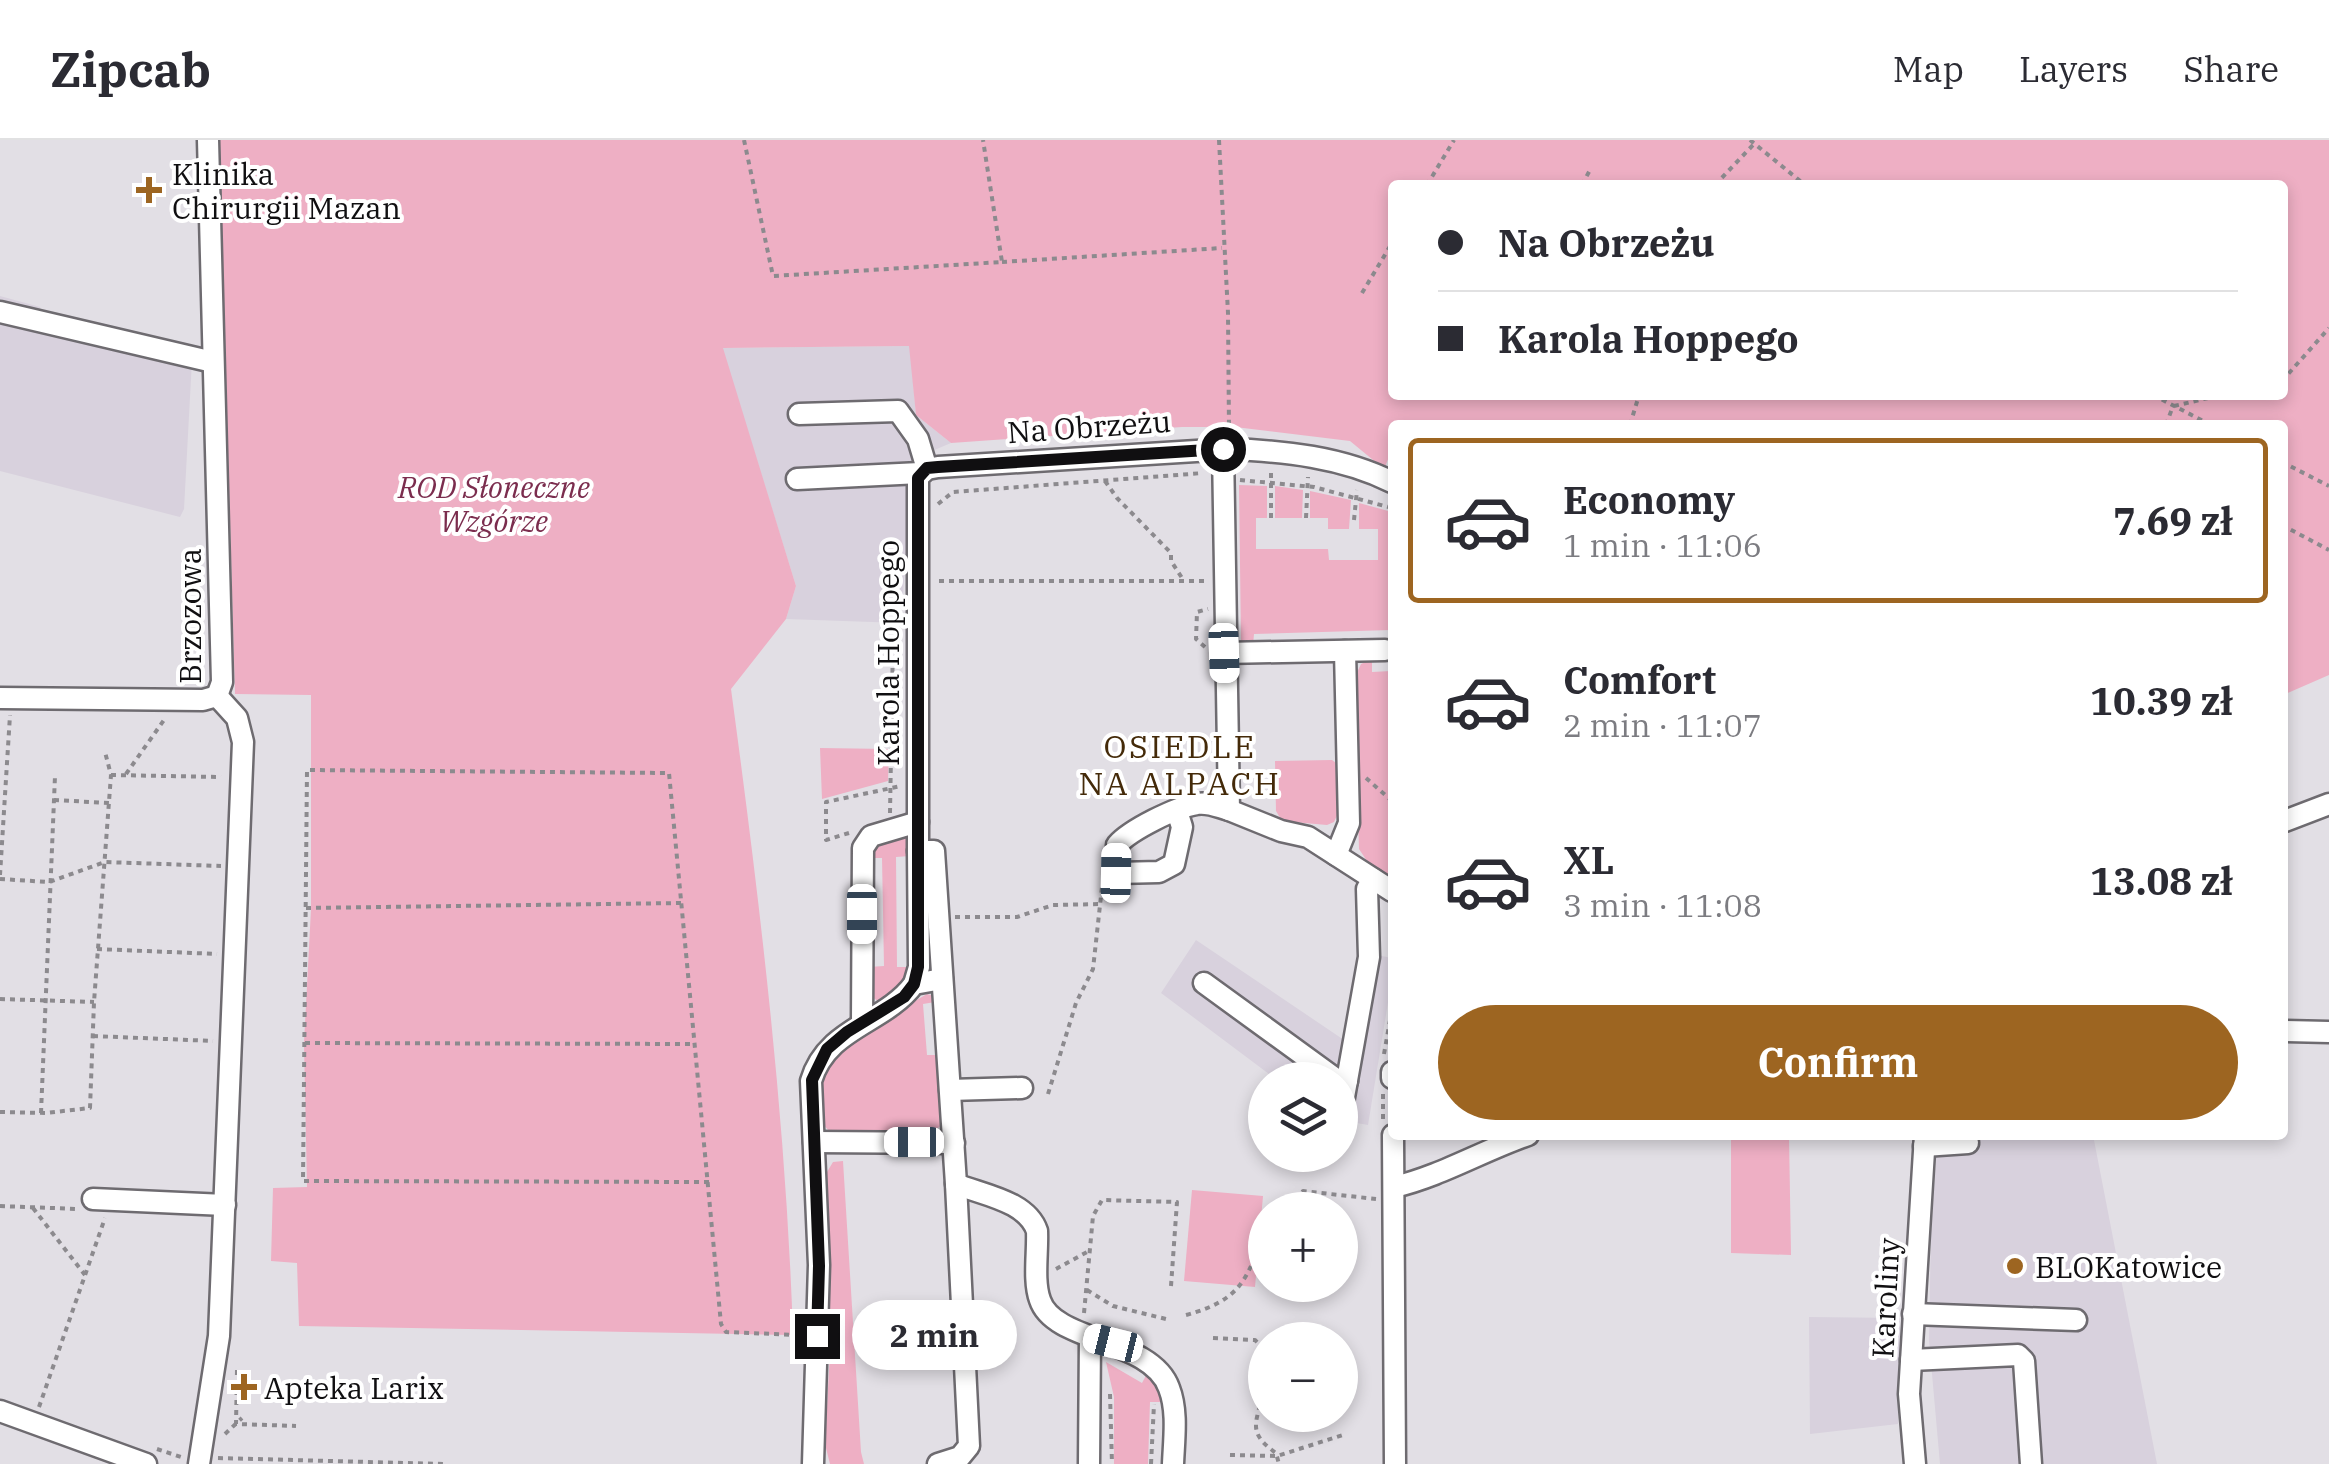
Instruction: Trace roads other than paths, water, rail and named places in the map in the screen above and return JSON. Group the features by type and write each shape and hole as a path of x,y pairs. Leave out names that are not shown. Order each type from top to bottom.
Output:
{"street":[{"name":"Brzozowa","path":"199,1464 219,1336 243,742 237,718 216,696 222,682 208,140"},
{"path":"0,312 213,362"},
{"path":"800,414 898,411 918,440 921,475"},
{"path":"1226,449 1216,654 1229,810"},
{"name":"Na Obrzeżu","path":"797,479 921,475 1226,449 1311,457 1388,480"},
{"name":"Karola Hoppego","path":"914,984 918,967 921,475"},
{"path":"1216,654 1385,650"},
{"path":"1336,855 1349,823 1345,651"},
{"path":"0,698 204,700 216,696"},
{"path":"1177,812 1182,827 1174,864 1159,872 1109,880 1117,845 1126,834 1194,804 1208,804 1281,831 1308,836 1388,888"},
{"path":"2288,820 2329,804"},
{"path":"862,1023 863,848 871,836 918,822"},
{"name":"Karola Hoppego","path":"918,850 934,851 956,1184"},
{"path":"1350,1062 1369,958 1367,890 1373,879"},
{"path":"813,1464 819,1266 811,1098 816,1067 836,1040 904,997 914,984 942,979"},
{"path":"1204,982 1313,1062"},
{"path":"2288,1031 2329,1032"},
{"path":"950,1090 1022,1088"},
{"path":"1388,1130 1396,1464"},
{"path":"1388,1193 1514,1140"},
{"path":"1924,1140 1968,1143"},
{"name":"Karoliny","path":"1914,1464 1911,1360 1924,1140"},
{"path":"814,1142 954,1143"},
{"path":"938,1464 960,1457 969,1446 956,1184 1025,1211 1034,1220 1039,1299 1050,1315 1147,1362 1168,1383 1174,1404 1174,1464"},
{"path":"101,1204 225,1205"},
{"path":"1913,1314 2076,1320"},
{"path":"1086,1335 1088,1464"},
{"path":"1911,1360 2018,1355 2024,1361 2031,1464"},
{"path":"0,1411 146,1464"}],"place":[{"name":"Klinika Chirurgii Mazan","path":"149,190"},
{"name":"BLOKatowice","path":"2015,1266"},
{"name":"Apteka Larix","path":"244,1387"}],"district":[{"name":"OSIEDLE NA ALPACH","path":"1180,764"}],"park label":[{"name":"ROD Słoneczne Wzgórze","path":"494,503"}]}
